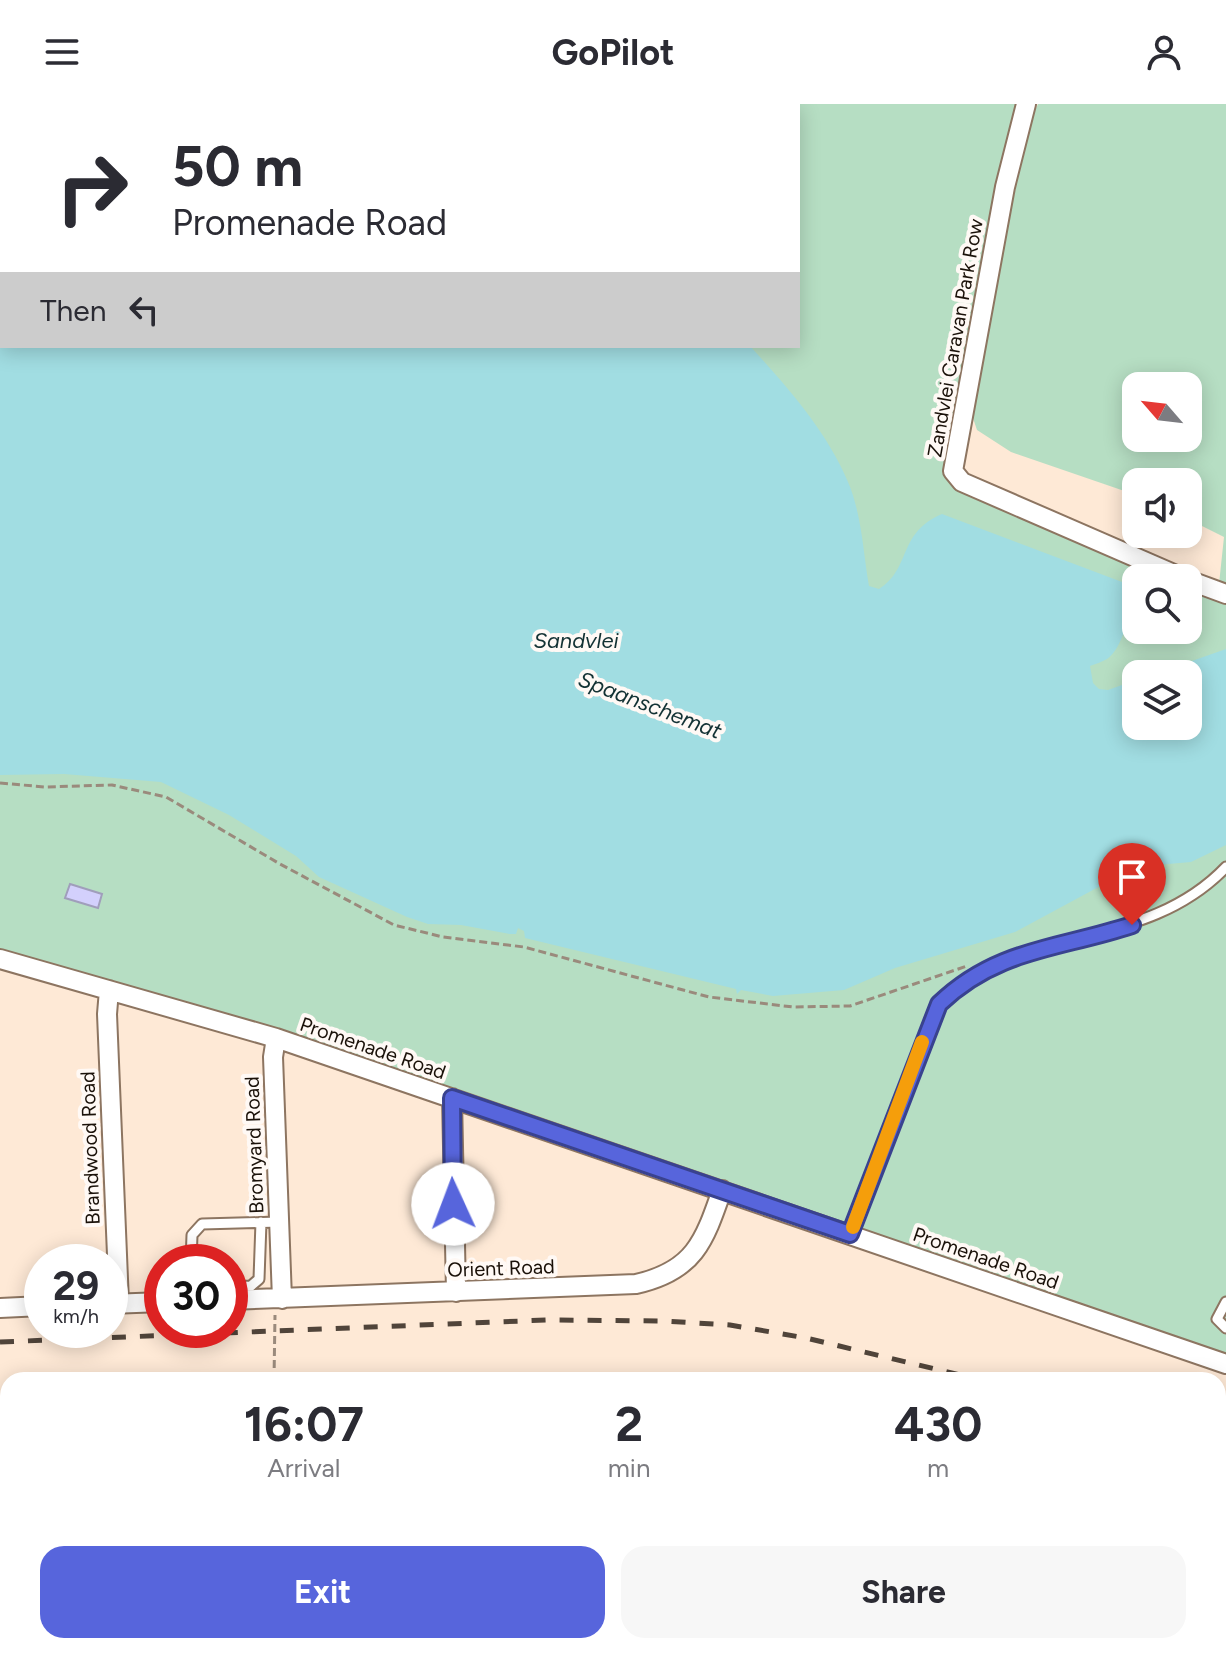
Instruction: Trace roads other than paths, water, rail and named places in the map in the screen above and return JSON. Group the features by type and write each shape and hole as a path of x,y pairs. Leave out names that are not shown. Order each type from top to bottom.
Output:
{"street":[{"name":"Zandvlei Caravan Park Row","path":"1026,104 1005,187 953,471 962,482 1151,564"},
{"name":"Zandvlei Caravan Park Row","path":"1202,585 1226,594"},
{"name":"Promenade Road","path":"0,959 276,1038 1226,1364"},
{"name":"Brandwood Road","path":"109,990 113,1244"},
{"name":"Bromyard Road","path":"276,1038 270,1222 279,1299"},
{"path":"452,1098 456,1292"},
{"name":"Orient Road","path":"248,1300 636,1284 656,1279 691,1258 703,1240 722,1190"},
{"path":"0,1308 24,1307"}],"lane":[{"path":"850,1234 939,1004 961,983 1003,960 1149,919 1186,901 1226,867"},
{"path":"191,1244 197,1226 270,1222 259,1279 248,1286"},
{"path":"1226,1302 1217,1319 1226,1328"}],"water":[{"name":"Sandvlei","path":"0,348 752,348 805,410 839,463 856,507 869,586 879,589 889,581 918,531 942,514 1122,582 1122,636 1119,644 1107,659 1090,666 1093,683 1099,689 1108,690 1122,685 1122,740 1202,740 1202,660 1195,660 1226,649 1226,845 1191,862 1157,865 1104,884 1015,932 895,968 844,990 773,996 741,990 737,994 736,989 525,938 524,931 518,928 516,934 510,934 461,925 428,924 319,877 296,856 229,815 161,782 64,774 0,775"}],"railway":[{"path":"0,1342 547,1320 664,1321 730,1325 806,1338 948,1372"}],"water label":[{"name":"Spaanschemat","path":"650,705"}]}
